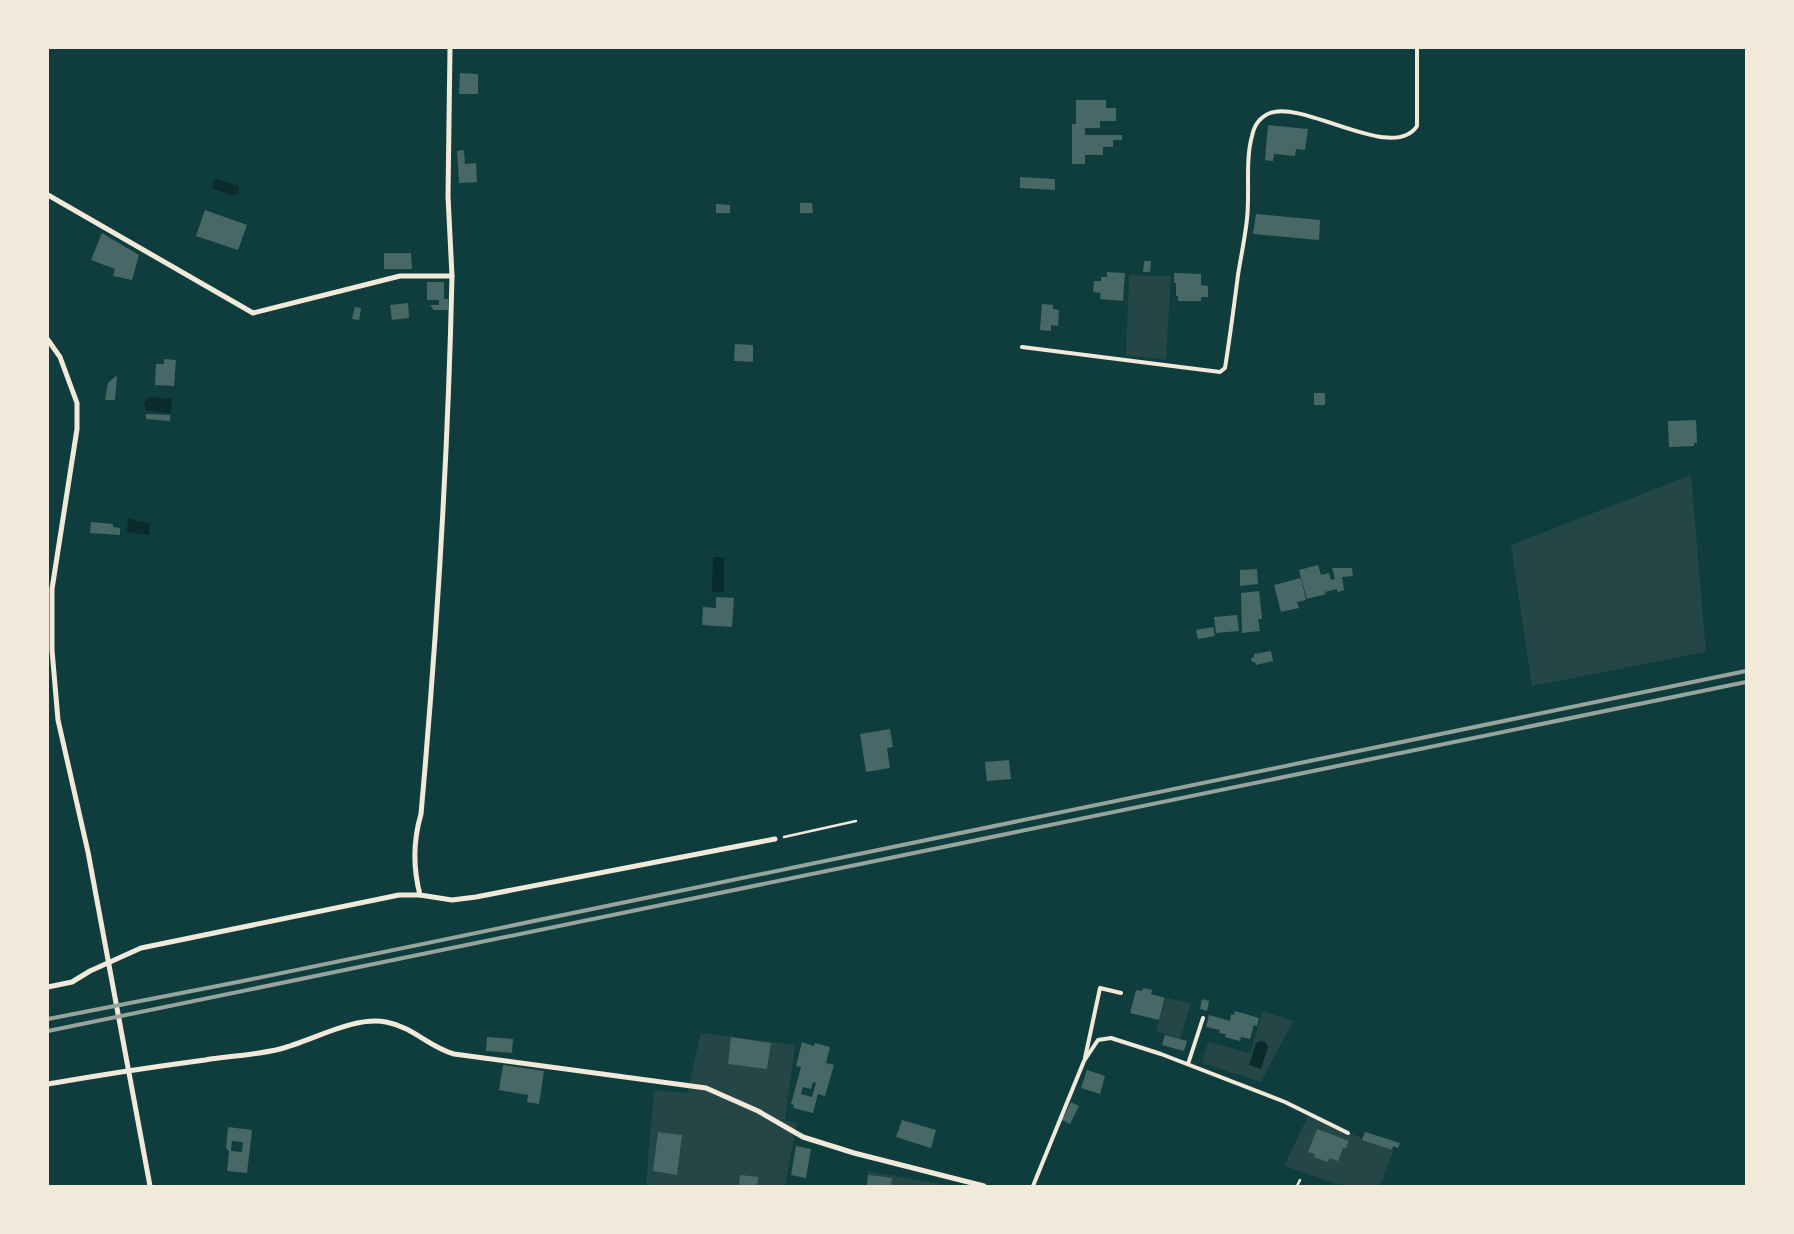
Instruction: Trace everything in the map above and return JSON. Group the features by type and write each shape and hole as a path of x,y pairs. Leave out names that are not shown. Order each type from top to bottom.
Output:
{"street":[{"path":"420,895 415,874 416,831 422,814 434,668 449,394 452,276 448,196 450,48"},
{"path":"48,195 253,312 400,276 452,276"},
{"path":"48,340 60,357 77,403 77,429 52,589 52,650 58,720 88,852 150,1186"},
{"path":"48,986 72,982 141,948 399,895 420,895 452,900 476,897 775,839"},
{"path":"48,1084 116,1072 280,1049 354,1024 372,1021 386,1022 409,1029 444,1051 454,1054 706,1088 758,1111 803,1137 854,1153 984,1186"}],"lane":[{"path":"1022,347 1220,372 1225,368 1248,217 1249,155 1251,137 1255,126 1260,119 1270,113 1281,112 1303,115 1358,133 1402,138 1412,134 1417,126 1417,48"},
{"path":"1084,1062 1100,988 1121,993"},
{"path":"1188,1064 1203,1018"},
{"path":"1033,1186 1084,1062 1098,1040 1111,1038 1188,1064 1284,1102 1348,1133"}],"path":[{"path":"775,839 856,821"},
{"path":"1297,1186 1300,1180"}],"shaded area":[{"path":"215,178 238,186 239,192 234,196 212,188"},
{"path":"1129,275 1171,276 1166,360 1126,355"},
{"path":"149,397 172,399 170,413 147,411 144,403"},
{"path":"1691,475 1706,652 1532,686 1511,545"},
{"path":"131,518 135,521 150,523 149,535 127,532 128,520"},
{"path":"713,557 724,557 724,592 712,592"},
{"path":"1167,998 1191,1003 1180,1039 1156,1031"},
{"path":"1263,1011 1293,1021 1261,1082 1202,1063 1208,1042 1250,1053"},
{"path":"701,1033 795,1045 785,1120 797,1123 785,1186 646,1186 654,1090 687,1093"},
{"path":"1260,1041 1265,1042 1268,1047 1261,1069 1249,1065 1256,1043"},
{"path":"1308,1116 1393,1151 1380,1186 1343,1186 1284,1166"},
{"path":"868,1171 951,1186 866,1186"}],"building":[{"path":"460,73 478,74 478,94 459,94"},
{"path":"1076,100 1106,100 1106,108 1116,108 1116,121 1100,121 1100,128 1085,128 1085,135 1122,135 1122,140 1113,140 1113,147 1103,147 1103,155 1085,155 1085,164 1072,164 1072,124 1076,124"},
{"path":"1268,125 1308,129 1305,150 1296,149 1295,156 1274,154 1273,161 1265,160"},
{"path":"464,150 465,164 476,163 477,182 459,183 457,151"},
{"path":"1020,177 1055,179 1055,190 1020,188"},
{"path":"800,203 812,203 813,213 800,213"},
{"path":"716,204 730,205 730,213 716,213"},
{"path":"205,210 247,225 238,250 196,236"},
{"path":"1256,214 1320,220 1319,240 1253,234"},
{"path":"102,233 139,255 132,280 113,276 115,269 91,260"},
{"path":"384,253 411,253 412,269 384,269"},
{"path":"1144,261 1151,261 1150,272 1143,272"},
{"path":"1107,272 1125,273 1123,301 1100,299 1101,293 1093,292 1094,281 1101,281 1101,277 1107,277"},
{"path":"1174,273 1201,274 1201,285 1208,286 1208,297 1201,297 1201,301 1178,301"},
{"path":"427,282 444,282 444,299 448,299 448,310 434,310 430,305 439,305 439,300 427,300"},
{"path":"408,303 409,318 392,320 390,305"},
{"path":"1042,304 1053,305 1053,309 1059,310 1058,326 1051,325 1051,331 1040,330"},
{"path":"355,307 361,308 359,320 352,319"},
{"path":"735,344 753,345 753,362 734,361"},
{"path":"164,359 176,360 174,386 155,385 156,364 164,364"},
{"path":"117,375 115,400 105,400 108,383"},
{"path":"1314,393 1325,393 1325,405 1314,405"},
{"path":"146,414 170,415 170,421 146,419"},
{"path":"1696,420 1697,443 1694,443 1694,446 1669,447 1668,421"},
{"path":"91,522 113,524 113,527 120,528 120,535 90,533"},
{"path":"1318,565 1321,575 1329,573 1331,580 1335,579 1332,568 1352,568 1353,576 1342,577 1344,590 1338,592 1337,589 1307,599 1299,570"},
{"path":"1257,569 1258,584 1240,586 1240,570"},
{"path":"1301,578 1306,600 1297,602 1299,608 1281,612 1274,585"},
{"path":"1259,591 1262,619 1258,619 1260,631 1242,633 1241,593"},
{"path":"716,597 734,598 732,627 702,625 703,607 716,608"},
{"path":"1237,615 1239,631 1216,633 1214,617"},
{"path":"1213,627 1215,636 1198,639 1196,630"},
{"path":"1271,651 1273,661 1256,665 1255,662 1252,662 1251,658 1254,657 1254,654"},
{"path":"890,729 893,747 887,748 890,768 866,772 860,734"},
{"path":"1009,760 1011,779 987,781 985,762"},
{"path":"1143,988 1152,990 1151,994 1165,998 1159,1020 1130,1013 1136,990 1142,991"},
{"path":"1202,999 1209,1001 1207,1011 1200,1009"},
{"path":"1235,1011 1259,1018 1257,1026 1254,1025 1250,1039 1241,1037 1240,1041 1225,1037 1226,1034 1219,1033 1220,1030 1206,1027 1209,1015 1230,1021 1231,1014 1234,1015"},
{"path":"1165,1035 1187,1041 1184,1051 1162,1045"},
{"path":"487,1037 513,1039 512,1053 486,1051"},
{"path":"731,1037 771,1043 767,1069 728,1064"},
{"path":"802,1042 814,1046 815,1043 830,1047 826,1063 834,1065 825,1096 818,1094 813,1113 793,1108 794,1105 791,1104 801,1067 796,1066","holes":["813,1082 816,1083 812,1097 801,1094 803,1087 811,1089"]},
{"path":"503,1065 544,1071 539,1104 527,1102 528,1095 499,1090"},
{"path":"1087,1070 1105,1076 1100,1094 1081,1088"},
{"path":"1071,1102 1079,1106 1070,1124 1062,1120"},
{"path":"902,1120 936,1130 931,1148 896,1137"},
{"path":"228,1127 252,1130 247,1173 227,1171 229,1151 226,1148","holes":["232,1141 243,1142 242,1152 231,1151"]},
{"path":"1317,1129 1349,1141 1346,1148 1343,1148 1338,1161 1330,1158 1328,1162 1314,1157 1315,1154 1308,1152"},
{"path":"658,1132 682,1135 677,1175 653,1171"},
{"path":"1365,1132 1400,1143 1398,1148 1393,1146 1392,1150 1362,1140"},
{"path":"796,1146 811,1149 806,1178 791,1175"},
{"path":"740,1175 758,1177 757,1186 739,1186"},
{"path":"868,1175 892,1178 891,1186 867,1186"}],"railway":[{"path":"48,1019 243,981 1746,671"},
{"path":"48,1031 1746,682"}]}
